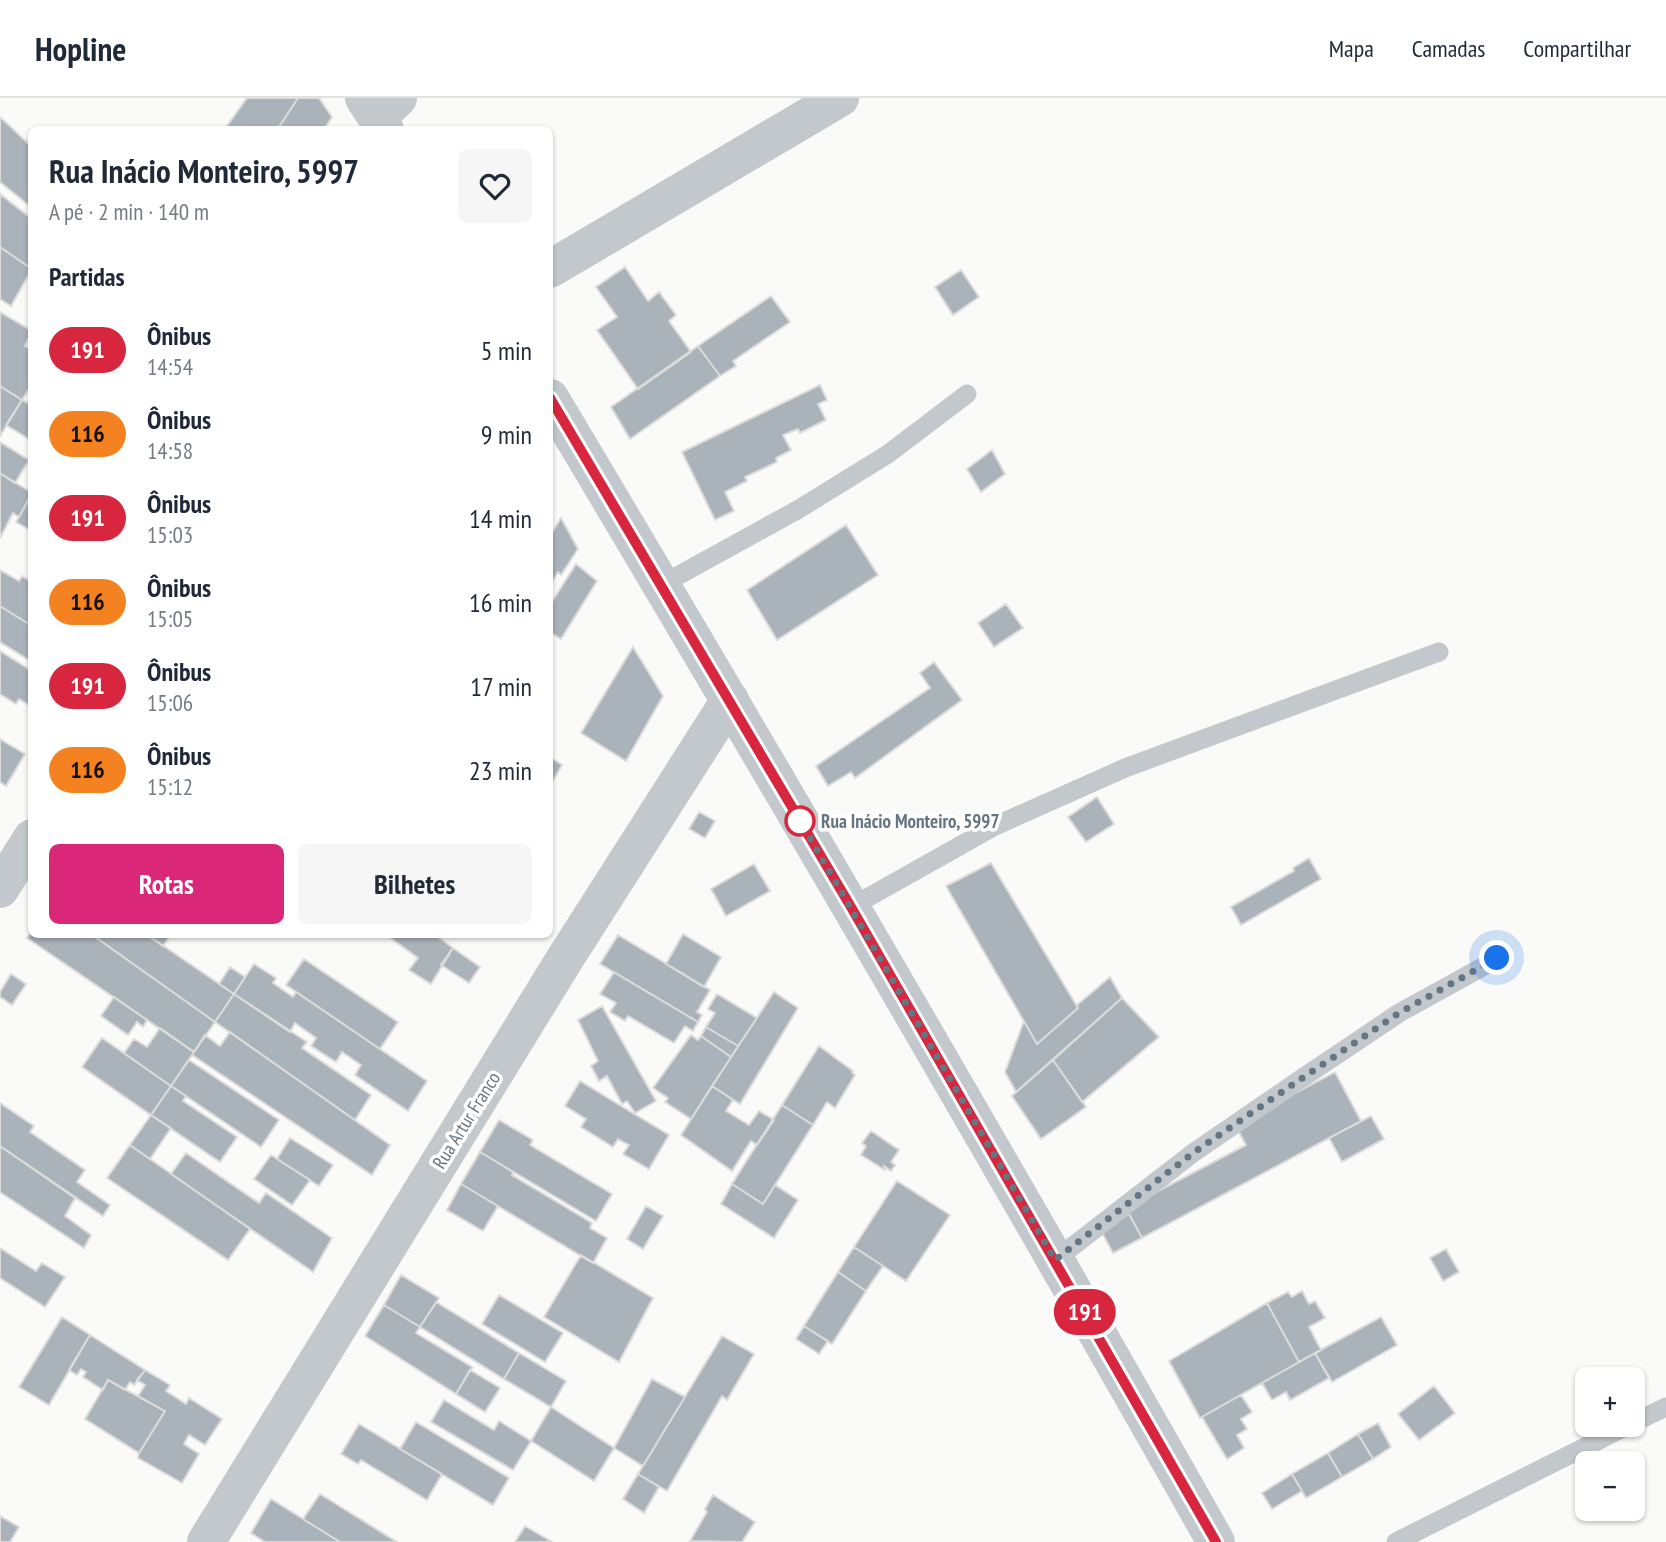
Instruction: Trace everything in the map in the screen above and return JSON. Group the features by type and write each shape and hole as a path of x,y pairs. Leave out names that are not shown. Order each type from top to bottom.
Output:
{"street":[{"path":"553,267 840,98"},
{"path":"553,403 851,907 1216,1542"},
{"name":"Rua Artur Franco","path":"206,1542 566,957 730,700"},
{"path":"0,889 28,844"}],"lane":[{"path":"661,585 799,509 888,454 967,394"},
{"path":"851,907 995,826 1113,774 1439,652"},
{"path":"1055,1260 1193,1153 1295,1083 1399,1013 1497,958"},
{"path":"1645,1418 1666,1407"},
{"path":"1396,1542 1606,1437"}],"building":[{"path":"247,98 298,98 280,126 227,126"},
{"path":"298,98 319,98 332,117 326,126 280,126"},
{"path":"0,117 28,143 28,205 0,182"},
{"path":"0,194 28,216 28,266 0,247"},
{"path":"0,247 28,266 28,276 11,306 0,299"},
{"path":"625,267 648,301 659,292 676,315 669,321 691,352 638,389 597,330 617,317 596,287"},
{"path":"961,270 979,297 953,315 935,287"},
{"path":"771,296 790,322 733,361 736,366 720,376 698,346"},
{"path":"0,312 28,329 25,346 28,348 28,390 22,400 0,386"},
{"path":"698,346 720,376 630,439 611,407"},
{"path":"820,385 827,400 818,404 826,420 800,433 798,429 783,435 791,450 776,458 777,462 745,477 747,481 725,492 734,511 715,520 682,452"},
{"path":"0,386 22,400 0,436"},
{"path":"22,400 28,403 28,439 6,425"},
{"path":"0,442 28,459 15,483 0,473"},
{"path":"992,450 1005,474 981,492 967,469"},
{"path":"0,473 28,490 28,500 19,517 13,513 0,538"},
{"path":"28,501 28,529 16,522"},
{"path":"561,518 578,549 561,575 558,572 553,581 553,531"},
{"path":"846,525 878,575 777,640 747,590"},
{"path":"576,564 597,581 561,639 553,634 553,600"},
{"path":"0,570 19,581 22,576 28,580 28,624 0,606"},
{"path":"1006,604 1023,628 994,647 978,623"},
{"path":"0,606 28,624 28,660 0,642"},
{"path":"633,647 663,696 626,761 581,733"},
{"path":"0,651 28,668 28,705 19,699 16,704 0,694"},
{"path":"934,662 962,700 855,778 851,772 828,786 816,766 930,688 920,673"},
{"path":"0,739 25,754 6,786 0,782"},
{"path":"553,759 562,765 553,781"},
{"path":"1097,797 1114,824 1086,842 1068,817"},
{"path":"699,812 715,821 705,838 689,829"},
{"path":"1309,858 1321,879 1241,925 1231,907 1294,871 1293,868"},
{"path":"991,863 1078,1008 1037,1044 946,886"},
{"path":"754,864 770,891 726,916 711,889"},
{"path":"683,934 721,957 704,987 666,964"},
{"path":"618,935 710,990 697,1012 702,1015 698,1022 600,964"},
{"path":"27,938 97,938 215,1022 194,1052"},
{"path":"97,938 152,938 234,994 215,1022"},
{"path":"152,938 168,938 163,946"},
{"path":"390,938 439,938 453,948 431,984 409,970 418,958"},
{"path":"453,948 480,967 469,983 441,965"},
{"path":"304,959 398,1022 380,1049 286,985"},
{"path":"254,964 276,978 273,983 293,997 296,992 427,1081 408,1111 355,1075 361,1065 342,1052 336,1062 311,1046 316,1038 295,1023 290,1032 234,994"},
{"path":"230,967 245,977 234,994 219,984"},
{"path":"614,972 698,1022 693,1031 685,1026 674,1043 628,1016 625,1021 610,1012 616,1003 600,994"},
{"path":"11,974 26,984 12,1005 0,997 0,992"},
{"path":"1110,977 1122,998 1016,1092 1005,1072 1024,1021 1037,1044"},
{"path":"774,992 798,1008 740,1104 712,1086"},
{"path":"234,994 307,1042 302,1048 371,1095 355,1120 215,1022"},
{"path":"717,994 757,1018 738,1046 706,1027 715,1013 708,1009"},
{"path":"114,997 147,1020 143,1027 137,1022 128,1035 101,1016"},
{"path":"1122,998 1159,1037 1082,1102 1053,1060"},
{"path":"602,1006 656,1101 635,1113 627,1101 622,1104 607,1076 599,1081 591,1066 598,1061 578,1020"},
{"path":"706,1027 738,1046 731,1057 701,1036"},
{"path":"160,1028 194,1052 171,1086 124,1053 134,1039 147,1047"},
{"path":"230,1032 390,1145 372,1175 192,1055 205,1035 220,1046"},
{"path":"691,1035 698,1040 701,1036 731,1057 691,1119 665,1102 668,1098 653,1088"},
{"path":"102,1038 171,1086 151,1115 82,1067"},
{"path":"819,1046 855,1075 835,1108 827,1102 813,1125 782,1105"},
{"path":"189,1060 279,1120 261,1147 171,1086"},
{"path":"1053,1060 1086,1107 1041,1139 1012,1096"},
{"path":"1335,1072 1361,1121 1142,1238 1126,1208 1246,1145 1235,1125"},
{"path":"580,1081 669,1135 649,1169 623,1154 629,1145 618,1139 613,1147 581,1127 586,1119 565,1106"},
{"path":"171,1086 186,1096 183,1101 237,1137 220,1162 151,1115"},
{"path":"712,1086 733,1100 726,1111 749,1125 759,1111 774,1120 757,1145 751,1141 732,1171 681,1135"},
{"path":"0,1103 34,1126 30,1132 85,1170 77,1182 110,1205 103,1216 0,1146"},
{"path":"782,1105 813,1125 763,1204 732,1184"},
{"path":"151,1115 171,1128 150,1159 130,1145"},
{"path":"1371,1116 1384,1139 1342,1162 1329,1138"},
{"path":"499,1120 533,1140 530,1145 612,1194 596,1221 480,1152"},
{"path":"871,1131 899,1150 891,1162 895,1165 891,1171 861,1155 866,1146 862,1143"},
{"path":"290,1138 333,1165 319,1186 277,1159"},
{"path":"130,1145 250,1229 228,1260 107,1178"},
{"path":"0,1146 75,1198 65,1216 91,1235 84,1248 0,1192"},
{"path":"480,1152 513,1172 512,1175 592,1223 590,1228 607,1238 593,1263 461,1184"},
{"path":"186,1153 259,1203 266,1193 332,1238 313,1272 171,1174"},
{"path":"271,1155 310,1180 292,1205 254,1179"},
{"path":"897,1181 950,1215 906,1281 854,1247"},
{"path":"461,1184 498,1206 483,1231 447,1210"},
{"path":"732,1184 763,1204 775,1185 798,1200 774,1238 721,1204"},
{"path":"646,1206 663,1216 643,1249 627,1239"},
{"path":"1129,1214 1142,1238 1113,1253 1100,1229"},
{"path":"854,1247 883,1266 866,1291 838,1272"},
{"path":"0,1248 36,1271 42,1263 65,1277 45,1307 0,1278"},
{"path":"1446,1249 1459,1272 1443,1281 1430,1258"},
{"path":"581,1255 653,1298 619,1362 544,1317"},
{"path":"838,1272 866,1291 832,1344 804,1326"},
{"path":"401,1275 439,1298 420,1327 384,1305"},
{"path":"1302,1291 1309,1304 1315,1301 1325,1318 1309,1327 1321,1350 1299,1362 1267,1303 1288,1292 1292,1297"},
{"path":"499,1295 563,1333 545,1362 482,1324"},
{"path":"436,1302 519,1353 504,1379 420,1327"},
{"path":"1267,1303 1299,1362 1200,1418 1169,1361"},
{"path":"384,1305 420,1327 416,1333 472,1367 456,1394 365,1336"},
{"path":"62,1317 90,1335 49,1405 19,1387"},
{"path":"1381,1317 1397,1345 1332,1382 1315,1353"},
{"path":"804,1326 828,1341 819,1354 796,1339"},
{"path":"90,1335 145,1370 134,1385 130,1382 125,1390 108,1380 103,1390 83,1377 86,1372 81,1369 77,1375 69,1370"},
{"path":"722,1336 754,1354 727,1400 722,1396 667,1491 638,1474"},
{"path":"519,1353 566,1381 551,1407 504,1379"},
{"path":"1315,1353 1329,1378 1290,1400 1286,1392 1272,1400 1262,1383"},
{"path":"145,1370 170,1385 166,1391 186,1404 189,1398 222,1419 205,1445 189,1435 184,1444 199,1454 182,1483 138,1458 165,1411 138,1396 145,1385 137,1380"},
{"path":"470,1370 500,1388 485,1412 456,1394"},
{"path":"652,1379 685,1397 643,1466 614,1448"},
{"path":"108,1380 165,1411 139,1453 85,1419"},
{"path":"1434,1386 1455,1413 1419,1440 1398,1414"},
{"path":"1241,1395 1252,1412 1241,1419 1247,1429 1237,1435 1244,1448 1227,1459 1202,1417"},
{"path":"444,1400 494,1430 499,1421 531,1441 513,1470 431,1422"},
{"path":"551,1407 614,1448 594,1481 531,1441"},
{"path":"416,1422 509,1478 493,1505 400,1449"},
{"path":"1378,1423 1391,1447 1373,1459 1358,1434"},
{"path":"359,1424 442,1474 427,1500 361,1460 358,1464 341,1454"},
{"path":"1358,1434 1373,1459 1342,1477 1328,1453"},
{"path":"1328,1453 1342,1477 1306,1498 1292,1474"},
{"path":"638,1474 659,1487 644,1513 623,1499"},
{"path":"1292,1474 1302,1491 1272,1509 1262,1493"},
{"path":"320,1494 397,1542 340,1542 303,1519"},
{"path":"713,1495 755,1522 742,1542 690,1541 707,1512 705,1509"},
{"path":"271,1499 340,1542 265,1542 251,1533"},
{"path":"0,1516 19,1527 10,1542 0,1542"},
{"path":"525,1526 552,1542 515,1542"}],"bus line":[{"name":"191","path":"553,403 851,907 1216,1542"}],"place":[{"name":"Rua Inácio Monteiro, 5997","path":"800,821"}],"route":[{"path":"800,821 799,819 1055,1260 1193,1153 1295,1083 1399,1013 1497,958"}]}
